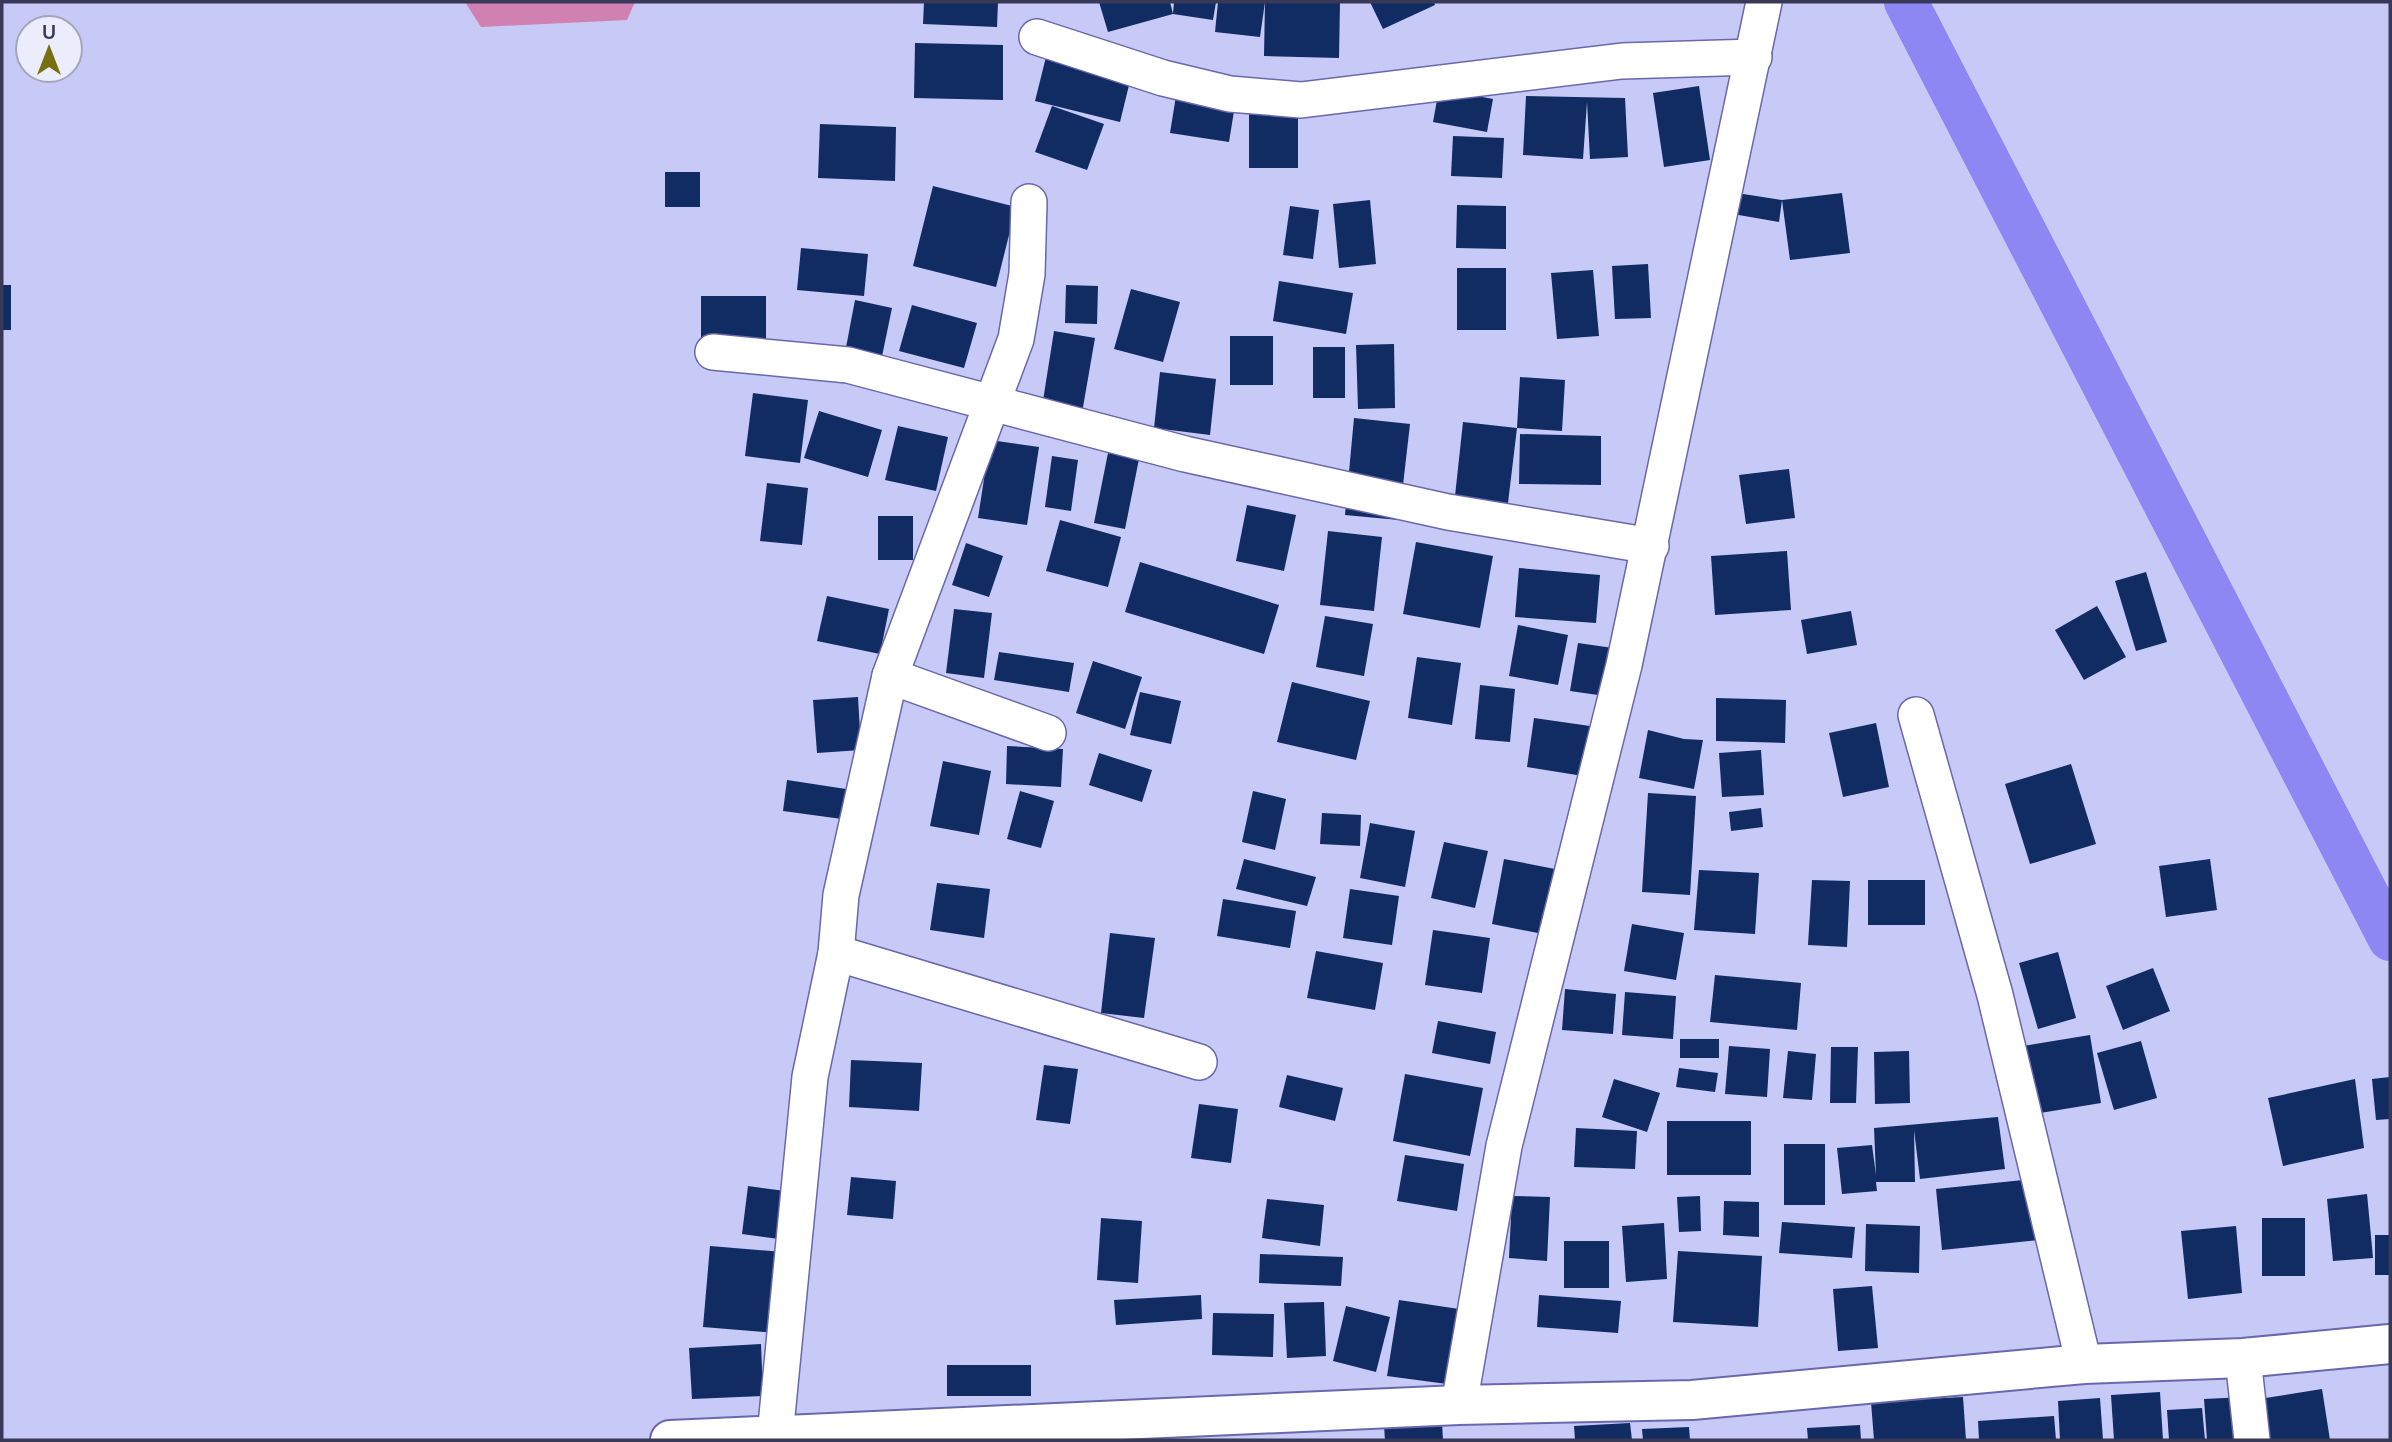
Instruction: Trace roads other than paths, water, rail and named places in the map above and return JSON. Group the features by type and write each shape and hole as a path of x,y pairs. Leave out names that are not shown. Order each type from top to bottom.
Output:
{"street":[{"path":"1459,1405 1504,1146 1585,830 1651,546 1764,2"},
{"path":"1037,37 1163,78 1230,94 1300,100 1608,62 1754,57"},
{"path":"775,1436 810,1077 836,953 841,895 890,676 1016,339 1027,274 1029,202"},
{"path":"713,352 848,365 995,401 1185,454 1435,509 1651,546"},
{"path":"890,676 1048,733"},
{"path":"1916,715 1995,995 2084,1364"},
{"path":"836,953 1199,1062"},
{"path":"670,1440 1459,1405 1692,1400 2084,1364 2243,1358 2390,1344"},
{"path":"2243,1358 2252,1440"}],"waterway":[{"path":"1906,2 2390,939"}]}
